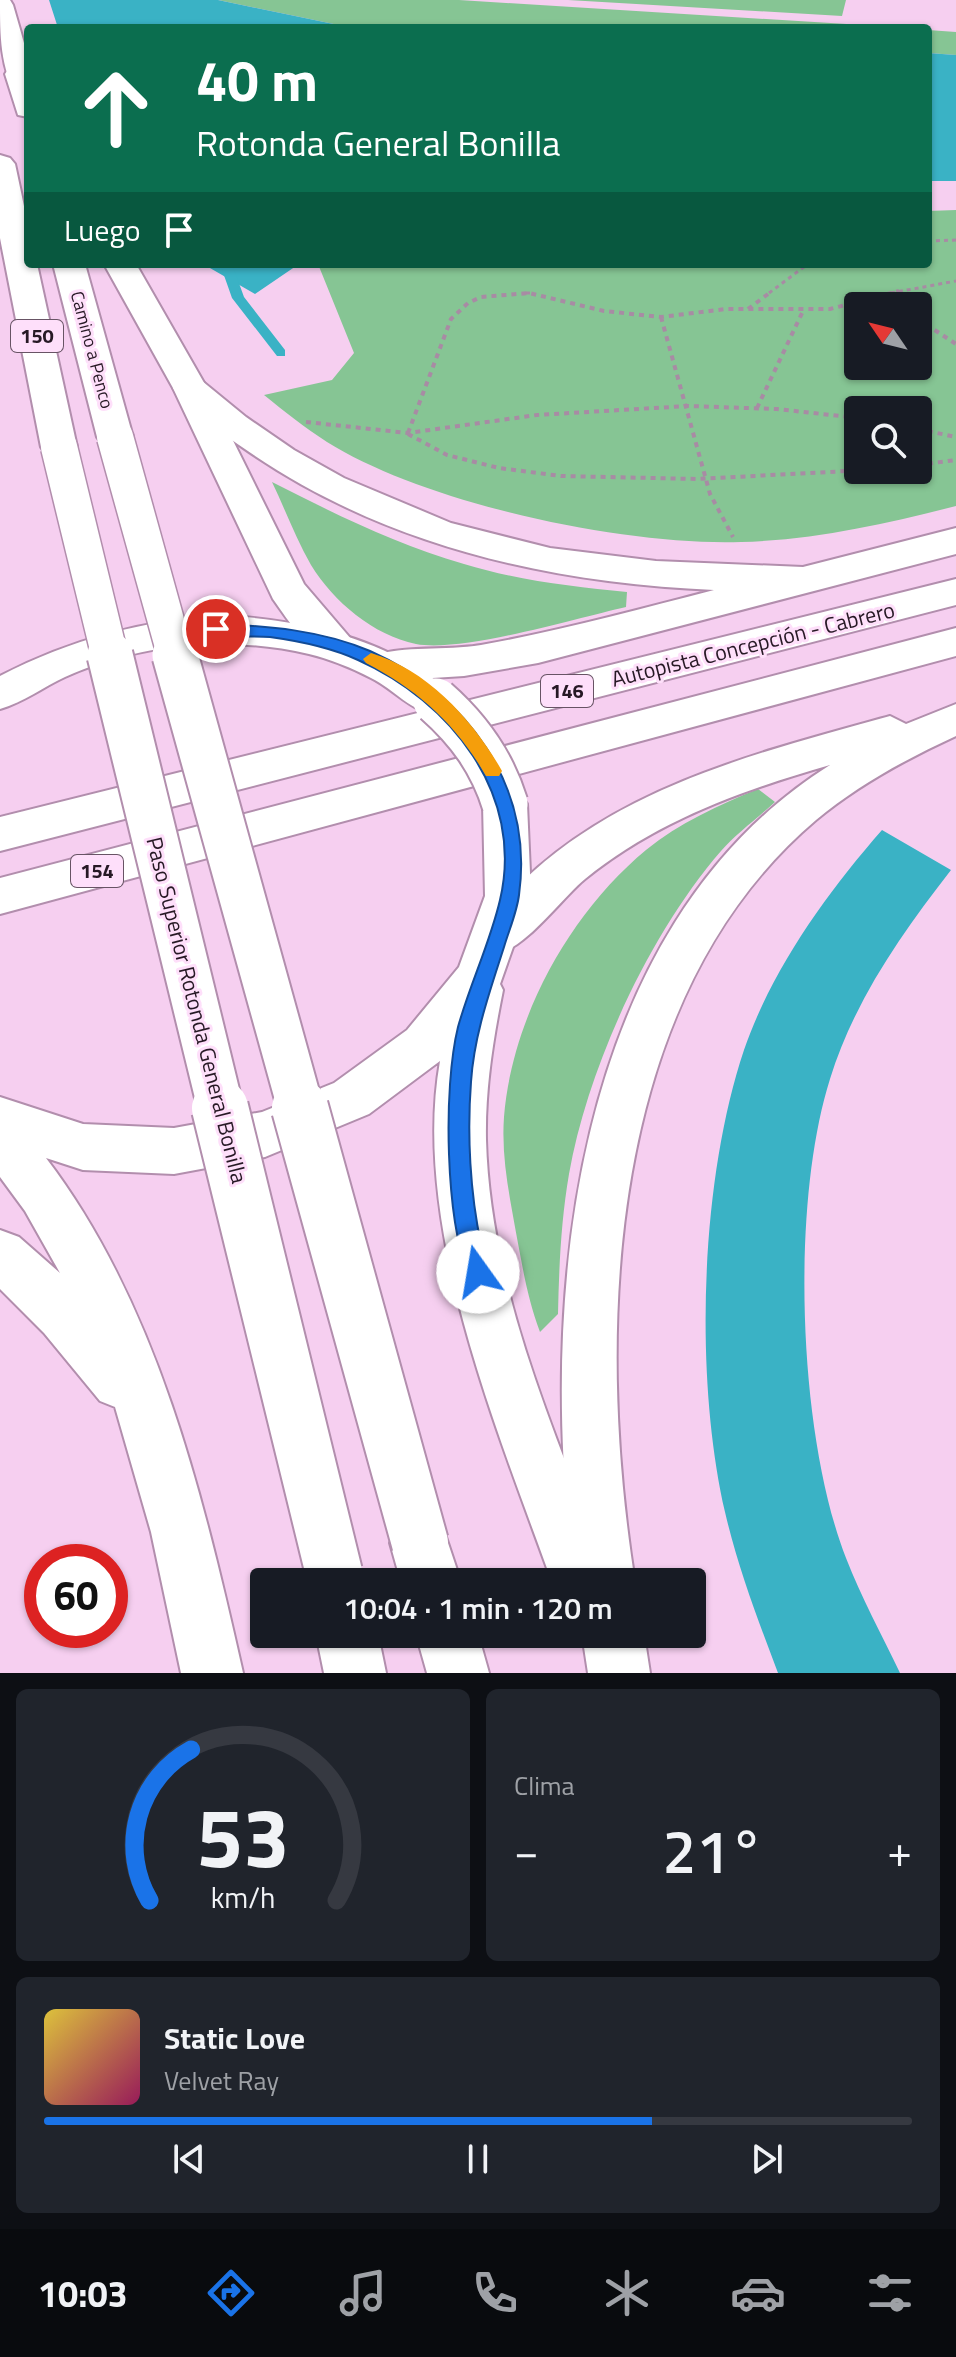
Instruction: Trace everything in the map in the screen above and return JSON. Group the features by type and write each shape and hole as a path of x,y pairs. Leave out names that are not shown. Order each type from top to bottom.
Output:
{"main road":[{"path":"0,5 23,83"},
{"name":"Paso Superior Rotonda General Bonilla","path":"0,164 59,447 333,1568"},
{"name":"Camino a Penco","path":"70,268 426,1563"},
{"path":"122,268 190,388 287,590 309,620 337,646"},
{"path":"190,388 242,431 329,485 424,526 470,541 518,554 606,569 802,580"},
{"path":"385,666 464,662 538,649 956,541"},
{"name":"Autopista Concepción - Cabrero","path":"0,834 956,592"},
{"path":"0,694 55,664 90,651 161,634 233,629 269,631 337,646 385,666 436,701 476,742 492,768 505,804 512,835 513,866 493,950 468,1029 460,1082 462,1183 470,1244 519,1406 577,1568"},
{"name":"146","path":"194,846 956,642"},
{"path":"0,1120 79,1145 119,1150 201,1147 283,1129 321,1114 390,1074 446,1024 493,950 576,861 668,804 715,784 774,765 956,717"},
{"path":"604,1568 590,1420 592,1302 609,1151 619,1104 641,1037 669,976 703,921 740,870 782,825 870,761 956,717"},
{"name":"154","path":"0,896 194,846"},
{"path":"0,1136 57,1217 108,1320 143,1407 169,1480 212,1673"},
{"path":"0,1255 19,1270 80,1333 143,1407"},
{"path":"350,1648 355,1673"},
{"path":"451,1648 458,1673"},
{"path":"607,1648 617,1673"},
{"path":"614,1648 617,1673"}],"path":[{"path":"932,241 956,240"},
{"path":"747,309 803,268"},
{"path":"898,292 956,281"},
{"path":"408,433 451,319 468,303 481,297 529,293 604,311 661,317 747,309 803,311 844,306"},
{"path":"757,408 803,311"},
{"path":"661,317 716,510 741,547"},
{"path":"932,328 956,344"},
{"path":"298,420 408,433 537,415 688,406 757,408 844,417"},
{"path":"932,432 956,437"},
{"path":"408,433 433,451 485,465 567,475 707,479 844,471"},
{"path":"932,463 956,460"}],"green space":[{"path":"218,0 459,0 846,24 334,24"},
{"path":"568,0 846,0 842,16"},
{"path":"932,30 956,32 956,55 932,53"},
{"path":"956,210 956,506 850,530 741,542 641,537 528,517 471,502 368,464 319,437 264,395 332,380 354,353 320,268 932,268 932,211"},
{"path":"272,482 414,548 524,579 627,592 626,607 461,644 416,644 400,640 356,615 320,579 300,545"},
{"path":"758,789 775,802 727,844 695,884 646,961 606,1047 578,1133 569,1174 561,1244 558,1314 540,1332 517,1238 503,1132 509,1079 532,1005 570,936 618,875 672,831"}],"water":[{"path":"0,0 218,0 334,24 24,24"},
{"path":"932,53 956,55 956,181 932,181"},
{"path":"210,268 293,268 255,294"},
{"path":"882,830 951,870 881,969 852,1022 830,1079 817,1131 809,1190 805,1320 809,1386 830,1507 852,1573 900,1673 778,1673 736,1553 715,1459 706,1341 710,1218 729,1102 756,1020 802,934"}],"pier":[{"path":"0,0 49,0 57,24 24,24 24,125 0,121"}],"waterway":[{"path":"227,268 238,298 281,353"}],"slow traffic":[{"path":"371,659 420,687 446,708 476,742 493,771"}],"route":[{"path":"216,629 269,631 304,637 362,655 403,676 456,718 476,742 502,792 512,835 513,866 509,899 468,1029 460,1082 462,1183 470,1244 478,1272"}]}
